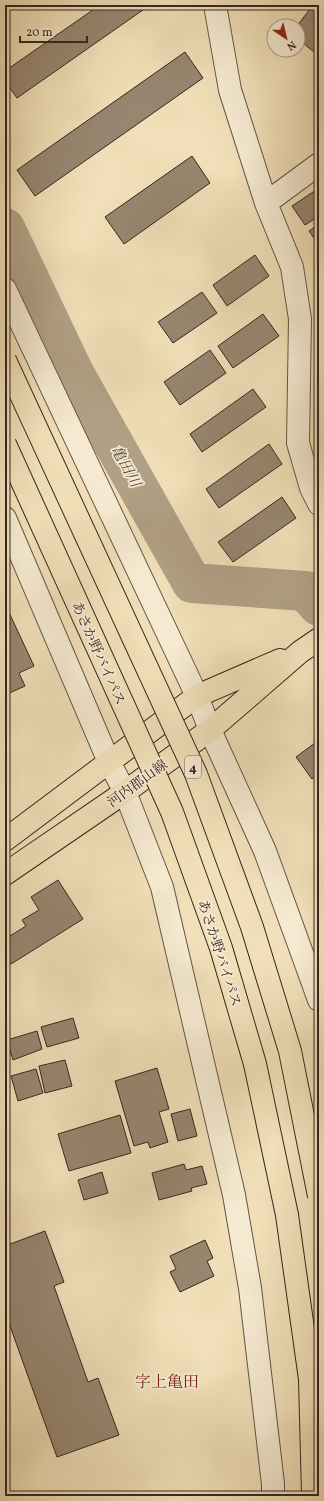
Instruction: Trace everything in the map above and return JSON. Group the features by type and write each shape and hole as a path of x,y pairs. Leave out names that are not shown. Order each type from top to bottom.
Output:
{"main road":[{"name":"4","path":"5,360 196,774 252,927 290,1051 319,1196"},
{"name":"あさか野バイパス","path":"5,444 172,812 221,948 255,1064 286,1215 310,1380 313,1496"},
{"name":"河内郡山線","path":"5,840 196,696 313,644"},
{"name":"河内郡山線","path":"5,874 125,792 210,730 313,644"}],"street":[{"path":"215,5 230,90 266,203 292,267 300,319 298,443 311,488 319,504"},
{"path":"266,203 319,164"},
{"path":"5,289 196,696 265,851 319,1000"},
{"path":"6,523 109,762 125,792 162,887 234,1195 250,1288 273,1496"}],"building":[{"path":"100,5 150,5 17,98 5,81 5,71"},
{"path":"313,5 319,5 319,46 314,52 306,46 306,18 303,18"},
{"path":"185,52 203,78 35,196 17,170"},
{"path":"192,156 210,183 124,244 105,217"},
{"path":"319,188 319,216 305,225 292,206"},
{"path":"319,224 319,245 309,231"},
{"path":"255,255 269,276 227,306 213,285"},
{"path":"202,292 217,313 173,343 158,322"},
{"path":"263,314 279,336 233,368 218,346"},
{"path":"210,350 226,373 180,405 164,382"},
{"path":"253,389 266,407 202,452 190,434"},
{"path":"269,444 282,464 219,508 206,489"},
{"path":"282,497 296,518 233,562 218,542"},
{"path":"5,604 34,666 19,673 25,686 5,695"},
{"path":"319,740 319,773 312,779 296,757"},
{"path":"317,791 319,791 319,878 316,878"},
{"path":"58,880 83,919 11,964 5,955 5,939 26,926 22,920 39,910 31,897"},
{"path":"73,1018 79,1038 47,1047 41,1027"},
{"path":"37,1031 42,1049 13,1060 7,1040"},
{"path":"65,1060 72,1086 45,1093 39,1066"},
{"path":"157,1068 169,1109 159,1112 168,1142 150,1148 148,1142 134,1146 115,1081"},
{"path":"36,1069 43,1093 18,1101 11,1076"},
{"path":"190,1109 197,1136 178,1141 171,1114"},
{"path":"120,1115 131,1153 69,1171 58,1134"},
{"path":"184,1164 186,1170 202,1166 207,1184 191,1188 192,1191 159,1200 152,1173"},
{"path":"102,1172 108,1193 84,1200 78,1180"},
{"path":"45,1231 64,1282 54,1286 88,1382 98,1378 119,1435 57,1457 5,1312 5,1246"},
{"path":"205,1240 213,1258 207,1261 214,1276 180,1292 170,1272 176,1269 170,1256"}],"waterway":[{"name":"亀田川","path":"5,228 74,373 192,583 305,591 319,606"}],"district":[{"name":"字上亀田","path":"167,1381"}]}
